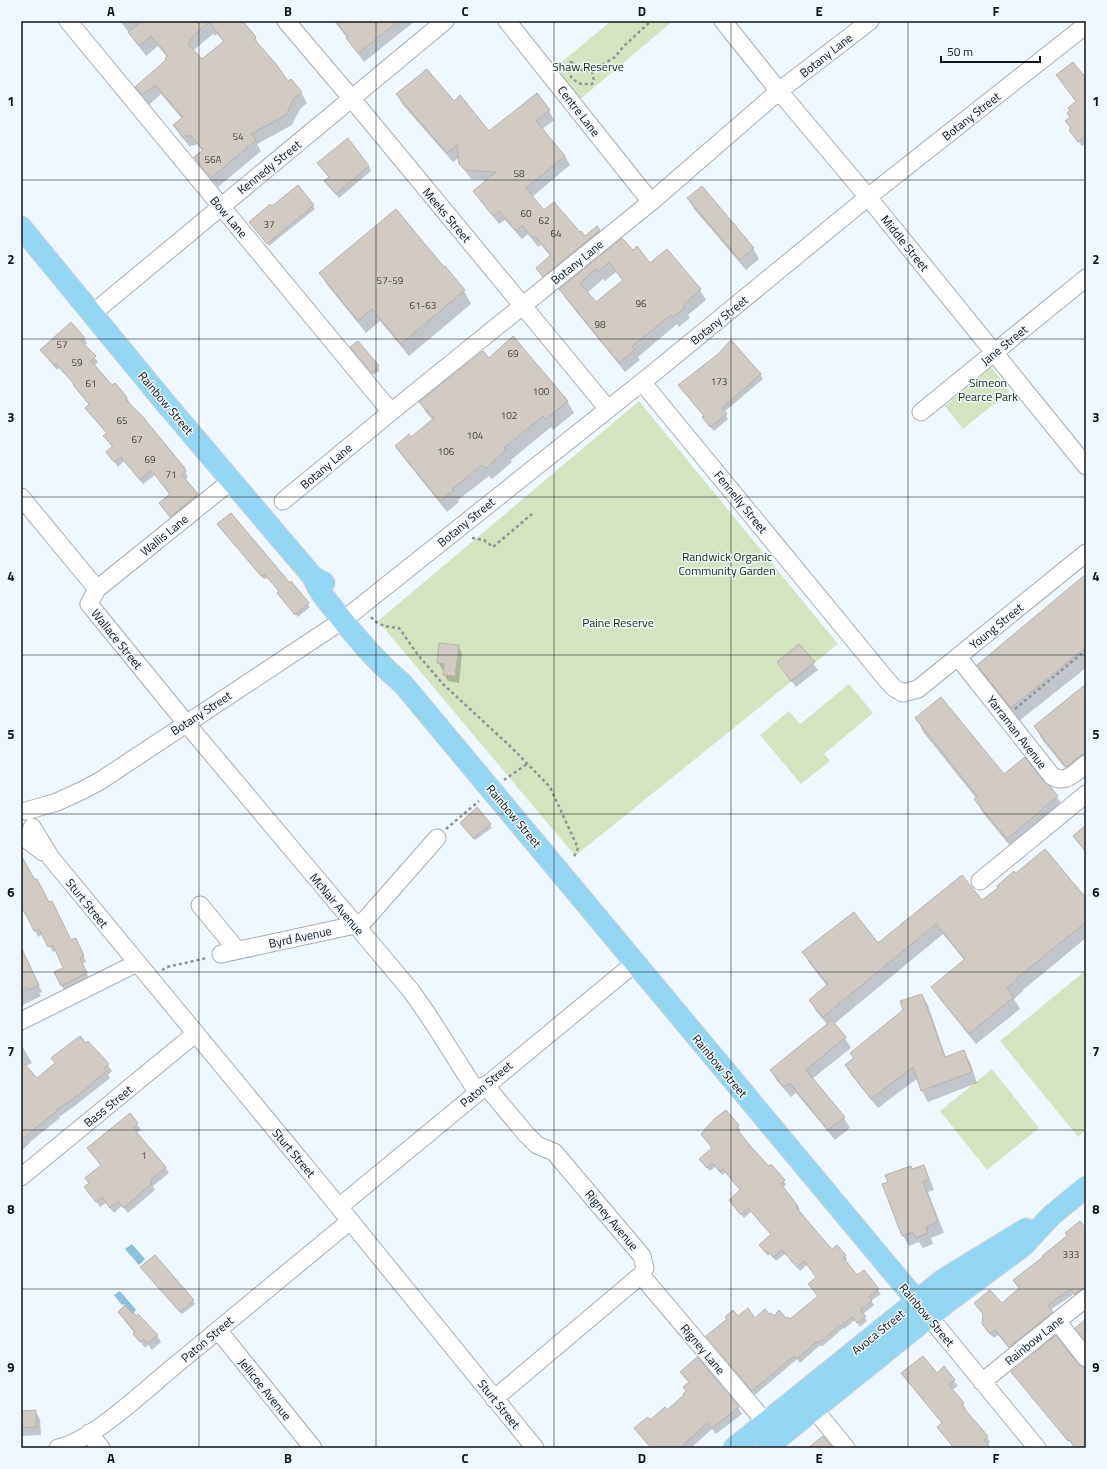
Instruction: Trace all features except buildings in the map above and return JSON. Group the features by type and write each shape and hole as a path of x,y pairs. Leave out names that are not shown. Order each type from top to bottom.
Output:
{"main road":[{"name":"Rainbow Street","path":"21,227 231,481 313,577 327,585 355,617 383,668 403,684 923,1309"},
{"name":"Avoca Street","path":"766,1448 814,1409 923,1309 944,1279 1014,1235 1051,1216 1084,1193"},
{"name":"Avoca Street","path":"734,1448 766,1422 923,1309"}],"street":[{"name":"Bow Lane","path":"68,21 392,412"},
{"name":"Meeks Street","path":"286,21 608,409"},
{"name":"Kennedy Street","path":"93,313 445,21"},
{"name":"Centre Lane","path":"507,21 651,202"},
{"name":"Middle Street","path":"722,21 868,197 1086,466"},
{"name":"Botany Lane","path":"283,501 651,202 779,91 870,21"},
{"name":"Botany Street","path":"26,824 57,802 100,781 186,723 355,617 868,197 1086,25"},
{"name":"Jane Street","path":"920,412 1086,278"},
{"name":"Fennelly Street","path":"642,382 886,679 894,688 903,693"},
{"name":"Wallis Lane","path":"97,589 231,481"},
{"name":"Wallace Street","path":"21,497 97,589 89,604 186,723"},
{"name":"Young Street","path":"903,693 918,689 1086,553"},
{"name":"Yarraman Avenue","path":"958,657 1052,776 1056,779 1062,780 1070,777 1086,764"},
{"name":"McNair Avenue","path":"186,723 412,992 481,1088"},
{"path":"980,881 1086,794"},
{"name":"Sturt Street","path":"26,824 51,858 339,1207 535,1448"},
{"name":"Byrd Avenue","path":"229,952 355,925 365,920 437,838"},
{"path":"200,905 229,952"},
{"name":"Paton Street","path":"339,1207 635,962"},
{"path":"21,1021 137,963"},
{"name":"Bass Street","path":"21,1177 195,1034"},
{"name":"Rigney Avenue","path":"481,1088 537,1145 554,1152 642,1256 645,1268 641,1275"},
{"name":"Paton Street","path":"58,1448 70,1444 89,1433 134,1400 350,1221"},
{"path":"494,1398 641,1275"},
{"name":"Rigney Lane","path":"641,1275 766,1422"},
{"name":"Rainbow Lane","path":"982,1382 1086,1298"},
{"name":"Rainbow Street","path":"923,1309 1037,1448"},
{"path":"1057,1321 1086,1358"},
{"name":"Jellicoe Avenue","path":"218,1330 313,1448"},
{"path":"814,1409 846,1448"},
{"path":"89,1433 101,1448"}],"path":[{"path":"592,71 594,77 592,84 581,84 572,79 567,65 568,63 572,62 583,71 592,71 615,57 651,21"},
{"path":"472,538 484,540 493,547 532,514"},
{"path":"355,617 386,626 399,628 418,655 443,684 550,787 578,848 573,859"},
{"path":"1005,717 1086,650"},
{"path":"437,838 492,790 527,764"},
{"path":"149,978 167,968 229,952"}],"green space":[{"name":"Shaw Reserve","path":"611,21 673,21 577,102 551,71"},
{"name":"Simeon Pearce Park","path":"991,367 1010,391 963,429 945,406"},
{"name":"Paine Reserve","path":"639,401 838,644 575,856 378,621"},
{"path":"849,684 873,713 824,754 830,761 801,784 760,735 789,711 800,724"},
{"path":"1086,970 1086,1130 1078,1137 1000,1041"},
{"path":"992,1069 1039,1128 987,1170 940,1111"}],"water":[{"path":"132,1244 145,1259 139,1265 125,1249"},
{"path":"120,1291 136,1310 133,1314 124,1304 122,1305 114,1295"}],"park label":[{"name":"Randwick Organic Community Garden","path":"727,563"}]}
